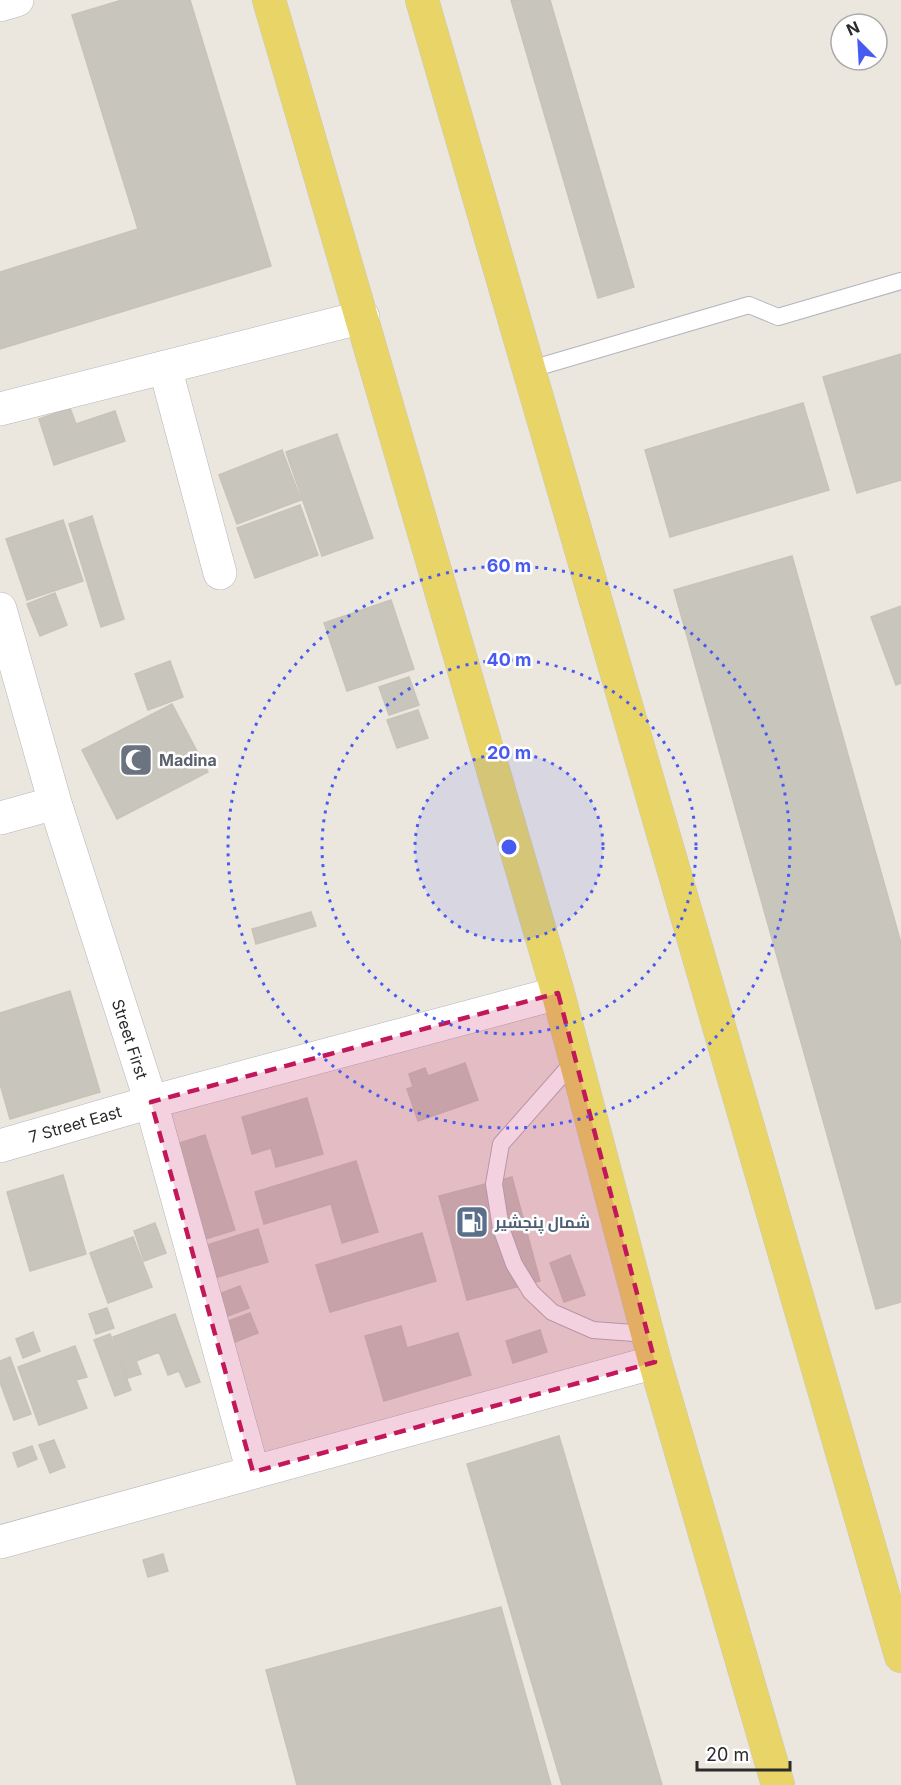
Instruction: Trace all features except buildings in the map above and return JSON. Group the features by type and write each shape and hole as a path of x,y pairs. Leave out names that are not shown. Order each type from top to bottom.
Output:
{"main road":[{"path":"269,0 363,316 558,993 651,1348 778,1785"},
{"path":"422,0 901,1656"}],"street":[{"path":"0,5 17,0"},
{"path":"0,409 363,316"},
{"path":"165,367 220,573"},
{"name":"Street First","path":"0,609 55,802 151,1102 253,1472"},
{"path":"0,818 55,802"},
{"name":"7 Street East","path":"0,1146 151,1102 558,993"},
{"path":"0,1542 253,1472 651,1348"}],"lane":[{"path":"528,370 749,305 778,317 901,281"},
{"path":"576,1059 501,1144 494,1184 501,1228 514,1264 531,1292 552,1312 593,1330 651,1348"}],"highlighted area":[{"path":"558,993 655,1362 253,1472 151,1102"}],"place":[{"name":"Madina","path":"136,760"},
{"name":"شمال پنجشیر","path":"472,1222"}]}
